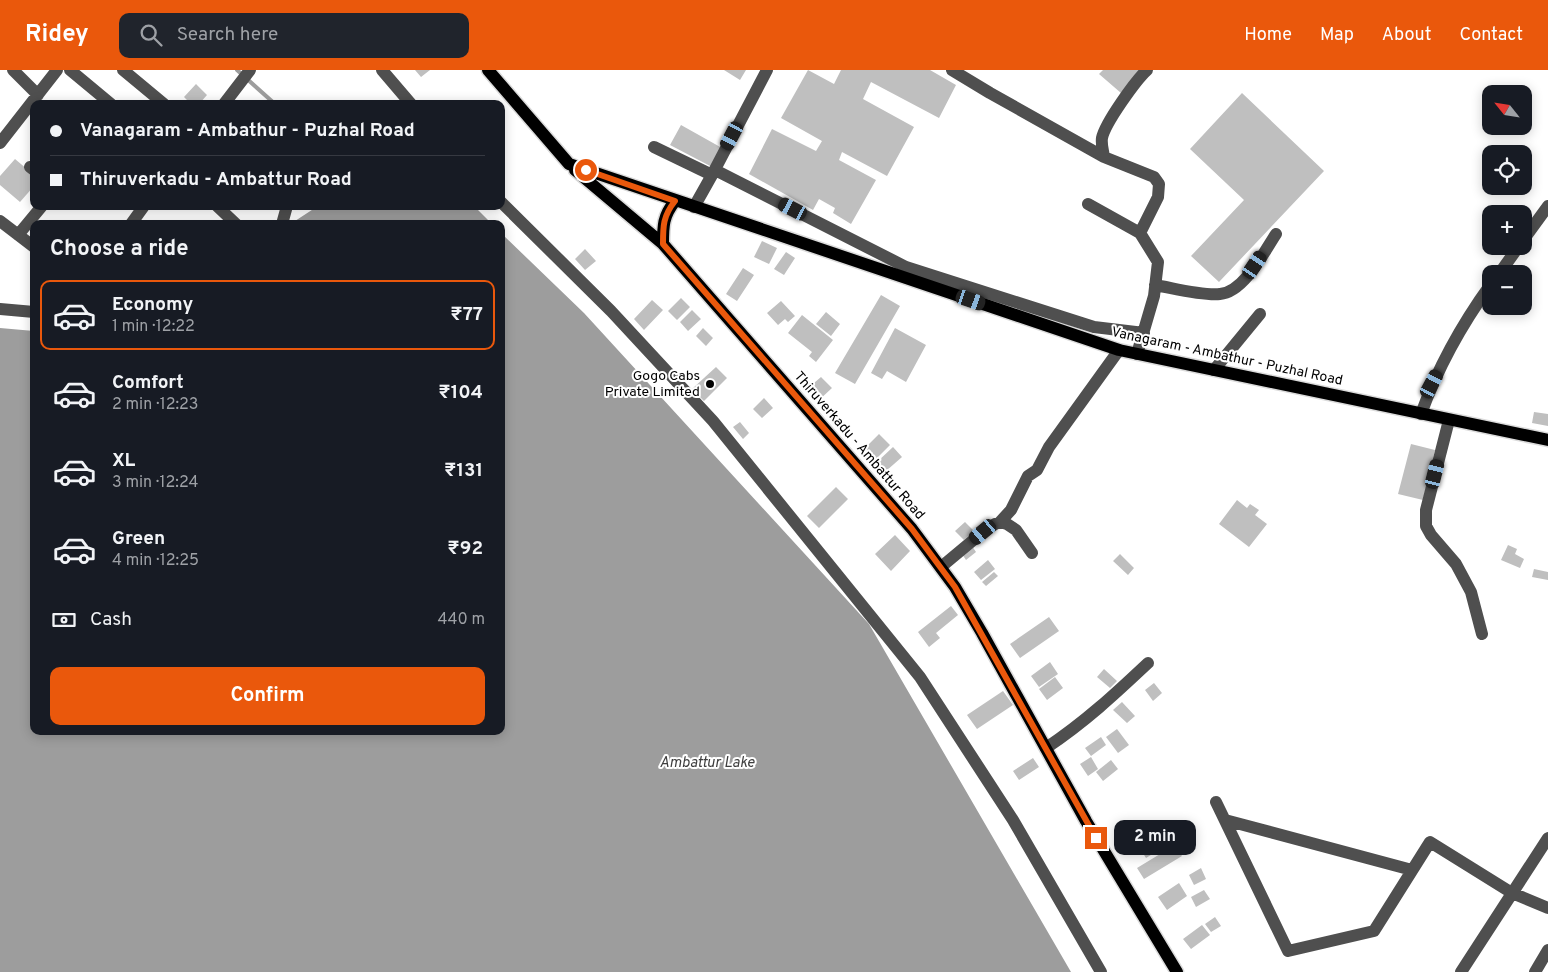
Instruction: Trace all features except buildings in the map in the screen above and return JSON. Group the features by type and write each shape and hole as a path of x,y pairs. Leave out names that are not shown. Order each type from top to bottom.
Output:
{"main road":[{"path":"488,70 569,164"},
{"name":"Vanagaram - Ambathur - Puzhal Road","path":"569,164 1119,350 1548,440"},
{"name":"Thiruverkadu - Ambattur Road","path":"569,164 663,244 912,529 955,587 1086,821 1177,972"},
{"path":"663,244 665,218 675,201"}],"street":[{"path":"13,70 38,95"},
{"path":"34,100 57,70"},
{"path":"70,70 106,100"},
{"path":"123,70 159,100"},
{"path":"227,100 250,70"},
{"path":"382,70 408,100"},
{"path":"694,207 767,70"},
{"path":"952,70 1104,157 1154,177 1159,184 1158,197 1140,234"},
{"path":"1104,157 1102,145 1105,130 1123,101 1148,70"},
{"path":"0,144 30,105"},
{"path":"654,147 713,173 906,267 1094,327 1144,333"},
{"path":"1088,204 1140,234 1158,262 1154,296 1137,354"},
{"path":"505,206 611,311 713,420 920,677 1013,820 1101,972"},
{"path":"1532,228 1548,206"},
{"path":"30,220 39,210"},
{"path":"221,210 232,220"},
{"path":"18,235 30,220"},
{"path":"0,221 30,244"},
{"path":"1155,285 1206,294 1221,294 1233,290 1244,280 1276,234"},
{"path":"1421,414 1432,384 1454,342 1482,298"},
{"path":"0,310 30,312"},
{"path":"1214,370 1260,314"},
{"path":"940,567 983,532 1000,522 1012,510 1028,476 1037,470 1049,447 1119,350"},
{"path":"1449,420 1426,510 1426,526 1431,535 1456,564 1471,592 1482,634"},
{"path":"1000,522 1016,530 1032,554"},
{"path":"1046,748 1075,729 1104,705 1148,663"},
{"path":"1216,802 1288,951 1374,931 1430,842 1512,893 1548,908"},
{"path":"1225,820 1412,870"},
{"path":"1461,972 1548,838"},
{"path":"1535,972 1546,956"}],"water":[{"path":"312,210 478,210 488,220 297,220"},
{"name":"Ambattur Lake","path":"505,237 584,313 869,624 1071,972 0,972 0,328 30,331 30,735 505,735"}],"waterway":[{"path":"237,70 271,100"}],"place":[{"name":"Gogo Cabs Private Limited","path":"710,384"}],"route":[{"path":"586,170 675,201 665,218 663,244 912,529 955,587 1096,838"}]}
